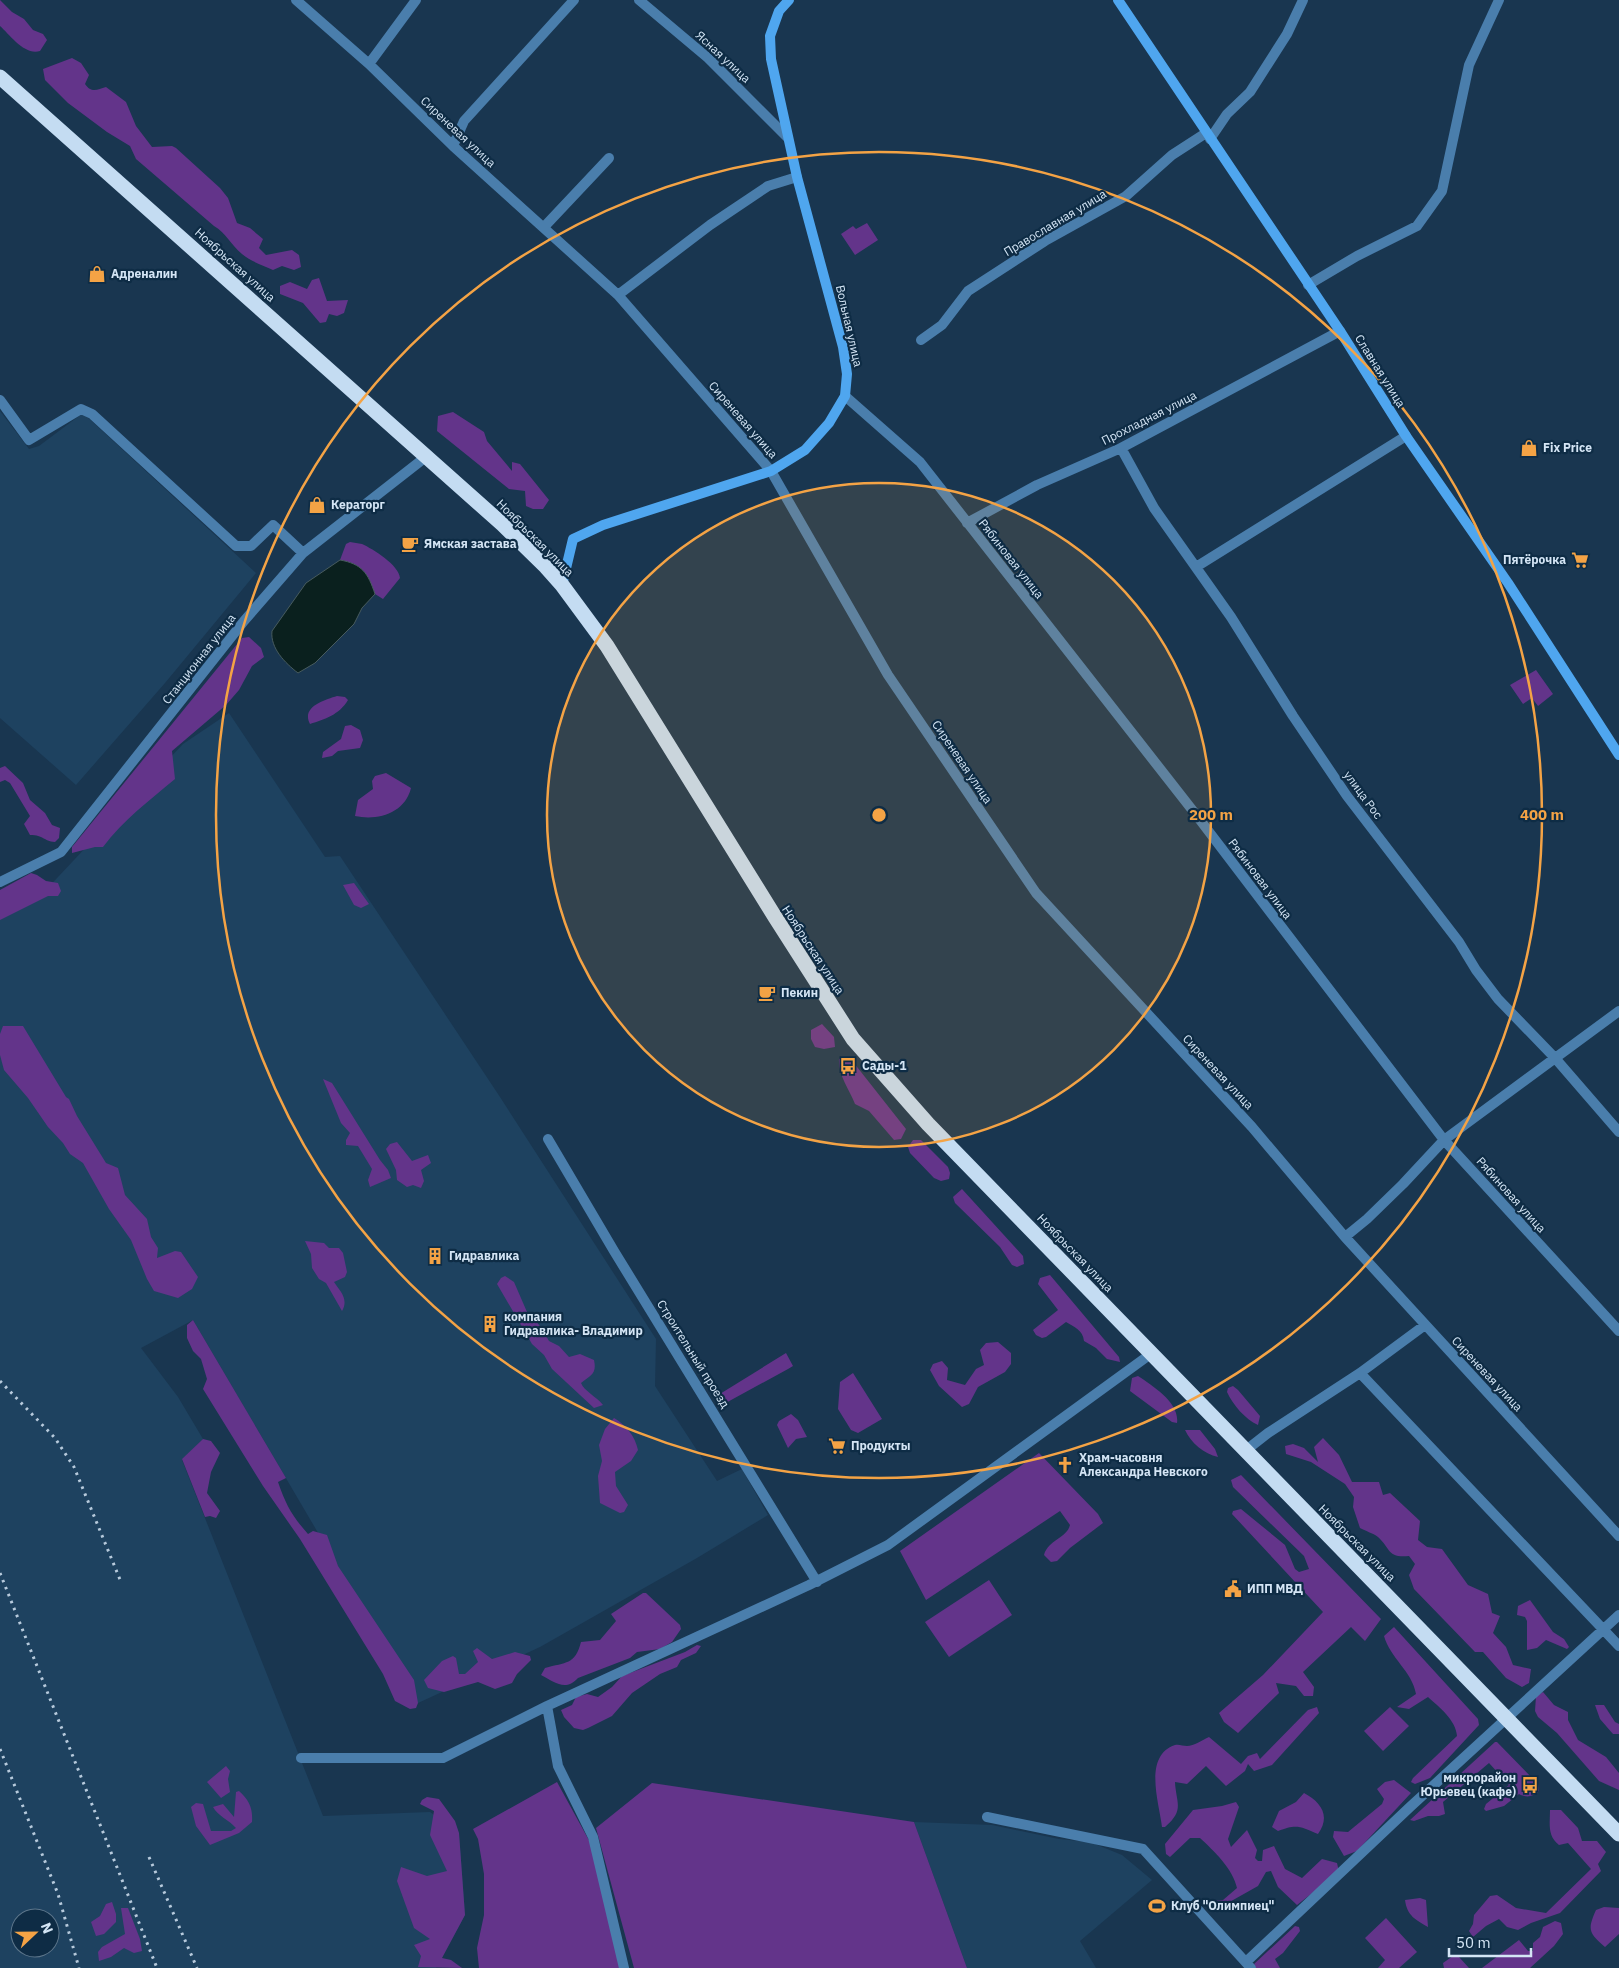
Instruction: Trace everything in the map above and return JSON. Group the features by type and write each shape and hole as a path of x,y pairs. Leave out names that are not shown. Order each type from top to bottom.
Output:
{"highway":[{"name":"Ноябрьская улица","path":"0,76 427,456 520,541 562,585 607,646 769,909 853,1039 928,1124 1619,1834"}],"street":[{"name":"Сиреневая улица","path":"296,0 369,64 453,146 618,294 770,471 888,675 1036,893 1252,1127 1345,1237 1619,1536"},
{"path":"369,64 416,0"},
{"path":"453,146 464,121 574,0"},
{"name":"Ясная улица","path":"639,0 708,58 787,137"},
{"name":"Вольная улица","path":"562,585 573,539 603,525 770,471 806,450 829,423 845,396 848,374 843,346 787,137 771,59 770,36 778,12 789,0"},
{"name":"Славная улица","path":"1118,0 1340,332 1406,436 1508,583 1619,755"},
{"path":"1208,136 1250,92 1287,34 1303,0"},
{"path":"1308,285 1357,256 1418,226 1442,191 1468,65 1499,0"},
{"name":"Православная улица","path":"921,340 942,325 968,291 1045,241 1126,196 1172,155 1208,136"},
{"path":"544,227 609,158"},
{"path":"618,294 710,225 768,186 797,176"},
{"name":"Прохладная улица","path":"967,523 1037,486 1121,448 1340,332"},
{"name":"Рябиновая улица","path":"845,396 920,462 1197,816 1444,1140 1619,1331"},
{"path":"0,400 29,440 81,409 92,414 236,546 251,546 273,525 303,553"},
{"path":"1196,567 1406,436"},
{"name":"улица Рос","path":"1121,448 1154,508 1231,617 1293,716 1347,796 1459,942 1476,970 1498,999 1555,1058 1619,1132"},
{"name":"Станционная улица","path":"0,882 61,852 244,621 303,553 427,456"},
{"path":"1345,1237 1404,1184 1444,1140 1619,1011"},
{"name":"Строительный проезд","path":"548,1139 614,1251 817,1582"},
{"path":"1245,1451 1268,1433 1360,1373 1425,1325"},
{"path":"301,1758 443,1758 547,1706 817,1582 888,1545 1152,1353"},
{"path":"1360,1373 1619,1646"},
{"path":"987,1817 1143,1849 1248,1965 1410,1806 1619,1615"},
{"path":"547,1706 558,1766 593,1837 624,1968"}],"shaded area":[{"path":"0,0 12,12 24,19 33,30 43,34 47,40 40,51 34,52 23,48 0,26"},
{"path":"72,58 81,63 89,75 85,84 87,87 94,90 106,87 126,102 136,126 152,147 172,146 176,148 220,188 228,198 237,223 250,228 263,239 259,248 266,255 292,250 299,255 301,267 294,270 282,266 273,270 246,257 222,232 136,159 130,146 107,132 68,103 45,80 43,69"},
{"path":"867,223 878,240 855,255 841,234 853,226 856,229"},
{"path":"319,278 327,301 348,300 344,313 337,316 329,314 326,322 320,323 303,303 280,294 280,286 290,282 307,289 312,280"},
{"path":"0,411 29,449 39,446 83,413 256,573 165,683 76,785 0,718"},
{"path":"453,412 484,432 487,441 512,471 512,462 520,464 549,500 543,509 533,509 526,506 525,491 509,489 437,431 438,416"},
{"path":"350,542 362,544 379,554 399,573 400,578 383,599 375,594 370,580 359,567 340,560 346,544"},
{"path":"340,560 359,567 370,580 375,594 362,608 354,624 315,663 298,673 279,655 273,643 272,631 306,583"},
{"path":"249,637 261,648 264,657 252,666 239,690 226,705 172,751 175,779 128,819 103,847 95,847 72,853 72,847 242,638"},
{"path":"1536,670 1553,694 1538,706 1532,698 1523,704 1510,685"},
{"path":"337,696 345,697 348,700 336,713 310,724 308,718 311,709 320,702"},
{"path":"229,713 325,857 340,856 500,1097 656,1339 655,1386 717,1481 742,1469 768,1515 697,1558 540,1647 418,1703 193,1320 141,1348 178,1397 203,1439 182,1460 323,1816 430,1812 459,1833 465,1915 436,1968 0,1968 0,915 43,893 183,744"},
{"path":"351,725 360,730 363,740 360,748 338,751 332,756 322,758 323,752 341,739 345,726"},
{"path":"5,766 23,783 30,800 45,813 52,825 60,828 59,838 55,842 30,835 24,824 30,816 10,783 5,780 0,782 0,768"},
{"path":"386,773 411,788 403,804 397,809 381,816 355,816 358,800 373,789 372,781 375,776"},
{"path":"31,873 46,881 58,883 61,891 58,896 48,896 0,920 0,890"},
{"path":"354,883 369,904 361,908 354,905 343,885"},
{"path":"822,1024 834,1037 835,1047 824,1049 815,1047 811,1039 811,1030"},
{"path":"3,1026 23,1026 69,1099 77,1116 106,1163 118,1168 125,1195 147,1219 151,1237 158,1248 157,1258 175,1251 181,1252 198,1277 192,1289 178,1298 154,1291 131,1240 109,1209 83,1163 70,1154 28,1098 4,1070 0,1055 0,1034"},
{"path":"844,1057 850,1058 906,1129 901,1139 894,1140 869,1111 855,1104 840,1071 839,1059"},
{"path":"323,1079 332,1083 388,1170 391,1178 370,1187 368,1180 372,1169 358,1146 346,1145 346,1140 350,1133 341,1123"},
{"path":"913,1140 921,1140 948,1167 949,1179 941,1181 934,1178 910,1153 908,1147"},
{"path":"397,1142 412,1161 428,1155 431,1163 421,1170 424,1181 421,1188 413,1185 407,1187 397,1180 396,1170 386,1149 390,1144"},
{"path":"962,1189 1023,1256 1024,1264 1017,1267 1012,1265 1000,1247 955,1203 953,1197"},
{"path":"305,1241 324,1243 329,1248 339,1248 343,1253 347,1272 345,1277 334,1282 344,1299 345,1303 342,1311 326,1283 319,1279 312,1268 311,1254"},
{"path":"1050,1275 1119,1357 1120,1362 1107,1359 1096,1348 1084,1341 1078,1329 1066,1322 1046,1337 1042,1338 1036,1335 1033,1330 1058,1310 1038,1284 1040,1278"},
{"path":"505,1276 514,1282 527,1312 541,1327 549,1341 559,1346 569,1357 580,1354 594,1360 594,1371 581,1383 603,1405 594,1408 552,1369 544,1355 532,1344 497,1284"},
{"path":"193,1320 286,1478 278,1482 290,1510 308,1534 313,1531 327,1535 338,1566 414,1680 418,1703 416,1708 410,1709 395,1701 383,1674 300,1539 263,1486 203,1389 207,1379 201,1359 193,1351 187,1338 187,1325"},
{"path":"998,1342 1011,1353 1011,1364 1005,1372 978,1387 969,1404 962,1407 939,1386 930,1370 933,1364 942,1361 948,1368 947,1380 965,1385 976,1369 984,1365 980,1350 986,1343"},
{"path":"786,1353 793,1366 722,1405 715,1397"},
{"path":"853,1373 882,1419 858,1433 851,1430 838,1409 840,1382"},
{"path":"1138,1376 1158,1390 1170,1402 1177,1416 1177,1423 1172,1422 1130,1391 1132,1378"},
{"path":"1233,1386 1260,1416 1258,1425 1244,1415 1233,1402 1227,1392 1228,1388"},
{"path":"791,1414 798,1420 807,1437 796,1439 788,1448 777,1425 779,1421"},
{"path":"614,1418 629,1431 635,1440 638,1450 631,1461 615,1472 616,1486 628,1505 624,1512 620,1513 600,1503 598,1476 602,1461 599,1445 605,1429"},
{"path":"1185,1430 1200,1430 1215,1449 1218,1457 1198,1447"},
{"path":"1323,1438 1339,1455 1352,1482 1379,1482 1383,1495 1390,1493 1420,1521 1418,1540 1427,1547 1442,1549 1468,1585 1488,1594 1492,1613 1500,1616 1493,1633 1506,1647 1513,1665 1531,1669 1529,1683 1522,1687 1506,1678 1483,1652 1475,1652 1414,1589 1409,1575 1415,1564 1409,1556 1393,1554 1378,1537 1360,1528 1353,1507 1354,1497 1345,1484 1311,1462 1286,1454 1285,1446 1293,1444 1304,1448 1318,1462 1314,1447"},
{"path":"203,1439 211,1441 220,1453 211,1472 207,1493 220,1511 216,1518 205,1517 182,1459"},
{"path":"1039,1453 1098,1514 1103,1523 1070,1548 1057,1561 1051,1562 1044,1555 1046,1550 1065,1533 1070,1525 1060,1511 926,1600 900,1551"},
{"path":"1241,1475 1381,1619 1365,1641 1351,1627 1303,1672 1314,1687 1313,1696 1304,1696 1296,1686 1276,1683 1279,1693 1238,1733 1224,1722 1219,1713 1263,1675 1323,1612 1232,1514 1233,1511 1241,1509 1285,1545 1295,1569 1299,1572 1309,1569 1304,1556 1233,1487 1231,1480"},
{"path":"989,1580 1012,1615 949,1657 925,1622"},
{"path":"643,1593 646,1593 680,1625 681,1629 672,1642 660,1649 637,1652 630,1658 578,1678 569,1684 555,1683 541,1675 545,1668 573,1659 581,1642 600,1640 616,1621 611,1614"},
{"path":"1530,1600 1553,1632 1564,1639 1569,1647 1567,1649 1546,1640 1537,1648 1527,1650 1527,1621 1525,1617 1517,1615 1518,1606"},
{"path":"1394,1627 1478,1719 1479,1725 1430,1778 1415,1784 1411,1782 1413,1778 1457,1736 1450,1719 1428,1697 1409,1709 1397,1707 1416,1694 1410,1678 1391,1651 1384,1636"},
{"path":"697,1645 701,1646 696,1653 681,1660 677,1667 660,1674 632,1693 612,1716 583,1730 574,1728 564,1717 561,1710 572,1705 576,1697 587,1694 598,1697 612,1687 622,1676 685,1652"},
{"path":"477,1648 492,1659 515,1652 530,1656 531,1660 517,1674 512,1683 495,1689 478,1682 444,1692 428,1688 424,1680 442,1661 453,1656 456,1658 459,1674 465,1674 478,1662 473,1651"},
{"path":"1543,1692 1554,1705 1568,1712 1568,1720 1578,1740 1606,1757 1619,1773 1619,1790 1599,1781 1557,1733 1538,1717 1535,1711 1536,1696"},
{"path":"1595,1705 1604,1705 1615,1722 1619,1724 1619,1734 1613,1734 1600,1719"},
{"path":"1317,1707 1319,1713 1272,1765 1254,1771 1248,1764 1245,1771 1226,1786 1206,1766 1187,1784 1175,1782 1178,1801 1177,1811 1171,1821 1165,1827 1162,1827 1155,1781 1159,1759 1165,1751 1175,1745 1192,1745 1209,1737 1241,1764 1248,1756 1257,1753 1260,1759 1308,1710"},
{"path":"1390,1707 1409,1726 1383,1751 1364,1731"},
{"path":"1495,1742 1538,1784 1539,1791 1529,1796 1519,1794 1504,1806 1486,1811 1484,1809 1486,1804 1509,1785 1489,1763 1443,1802 1445,1814 1428,1816 1414,1821 1410,1820"},
{"path":"226,1766 230,1771 228,1779 230,1792 221,1798 207,1782"},
{"path":"1394,1780 1411,1793 1357,1851 1344,1856 1333,1837 1334,1831 1348,1832 1382,1804 1384,1799 1377,1789 1385,1782"},
{"path":"557,1782 591,1844 622,1968 479,1968 477,1948 484,1915 484,1874 478,1839 473,1829"},
{"path":"652,1783 914,1822 967,1968 634,1968 596,1828"},
{"path":"239,1791 250,1805 252,1822 239,1833 210,1845 196,1826 191,1807 196,1803 203,1804 211,1831 231,1831 236,1828 213,1807 223,1804 234,1817 236,1792"},
{"path":"1304,1793 1319,1805 1324,1815 1324,1821 1318,1834 1298,1827 1289,1827 1278,1831 1272,1827 1279,1811 1296,1802"},
{"path":"427,1797 439,1799 455,1821 459,1833 465,1915 442,1958 451,1960 462,1968 418,1967 421,1956 414,1945 430,1939 414,1928 397,1881 401,1867 427,1876 447,1871 430,1835 434,1811 420,1804"},
{"path":"1236,1802 1239,1807 1228,1839 1231,1847 1247,1830 1257,1850 1255,1858 1258,1861 1262,1861 1263,1850 1274,1846 1285,1869 1302,1878 1322,1859 1337,1863 1339,1872 1297,1905 1278,1887 1271,1871 1266,1872 1258,1886 1226,1904 1214,1901 1223,1900 1237,1888 1232,1874 1222,1861 1200,1838 1190,1838 1170,1857 1166,1854 1165,1844 1193,1810"},
{"path":"1550,1810 1561,1810 1578,1828 1582,1841 1597,1841 1606,1852 1598,1864 1601,1871 1560,1913 1531,1923 1518,1930 1507,1927 1499,1919 1486,1926 1473,1937 1469,1931 1473,1924 1474,1915 1490,1896 1497,1895 1516,1908 1546,1913 1591,1869 1568,1843 1559,1845 1555,1841 1550,1829"},
{"path":"914,1822 992,1825 1059,1839 1090,1842 1122,1855 1152,1880 1080,1941 1096,1968 967,1968"},
{"path":"1420,1898 1426,1900 1428,1927 1410,1914 1406,1905 1405,1900"},
{"path":"112,1902 116,1914 116,1922 104,1934 96,1936 91,1922 100,1916 106,1904"},
{"path":"1604,1907 1619,1908 1619,1934 1605,1947 1591,1931 1591,1922 1596,1910"},
{"path":"121,1908 128,1908 140,1939 142,1951 134,1953 124,1948 111,1957 99,1961 98,1952 102,1947 125,1934"},
{"path":"1386,1918 1417,1952 1399,1968 1378,1968 1385,1960 1365,1938"},
{"path":"1555,1921 1561,1923 1563,1934 1554,1946 1530,1968 1482,1968 1519,1940 1528,1951 1533,1951 1533,1943 1540,1937 1543,1927"},
{"path":"1295,1926 1299,1927 1300,1931 1283,1953 1275,1959 1280,1968 1256,1968 1254,1964"},
{"path":"1453,1956 1459,1957 1469,1968 1444,1968 1443,1963"}],"railway":[{"path":"0,1381 55,1438 74,1467 121,1582"},
{"path":"0,1573 157,1968"},
{"path":"0,1749 58,1894 79,1968"},
{"path":"149,1857 197,1968"}],"place":[{"name":"Адреналин","path":"97,274"},
{"name":"Fix Price","path":"1529,448"},
{"name":"Кераторг","path":"317,505"},
{"name":"Ямская застава","path":"410,544"},
{"name":"Пятёрочка","path":"1580,560"},
{"name":"Пекин","path":"767,993"},
{"name":"Сады-1","path":"848,1066"},
{"name":"Гидравлика","path":"435,1256"},
{"name":"компания Гидравлика- Владимир","path":"490,1324"},
{"name":"Продукты","path":"837,1446"},
{"name":"Храм-часовня Александра Невского","path":"1065,1465"},
{"name":"ИПП МВД","path":"1233,1589"},
{"name":"микрорайон Юрьевец (кафе)","path":"1530,1785"},
{"name":"Клуб \"Олимпиец\"","path":"1157,1906"}]}
